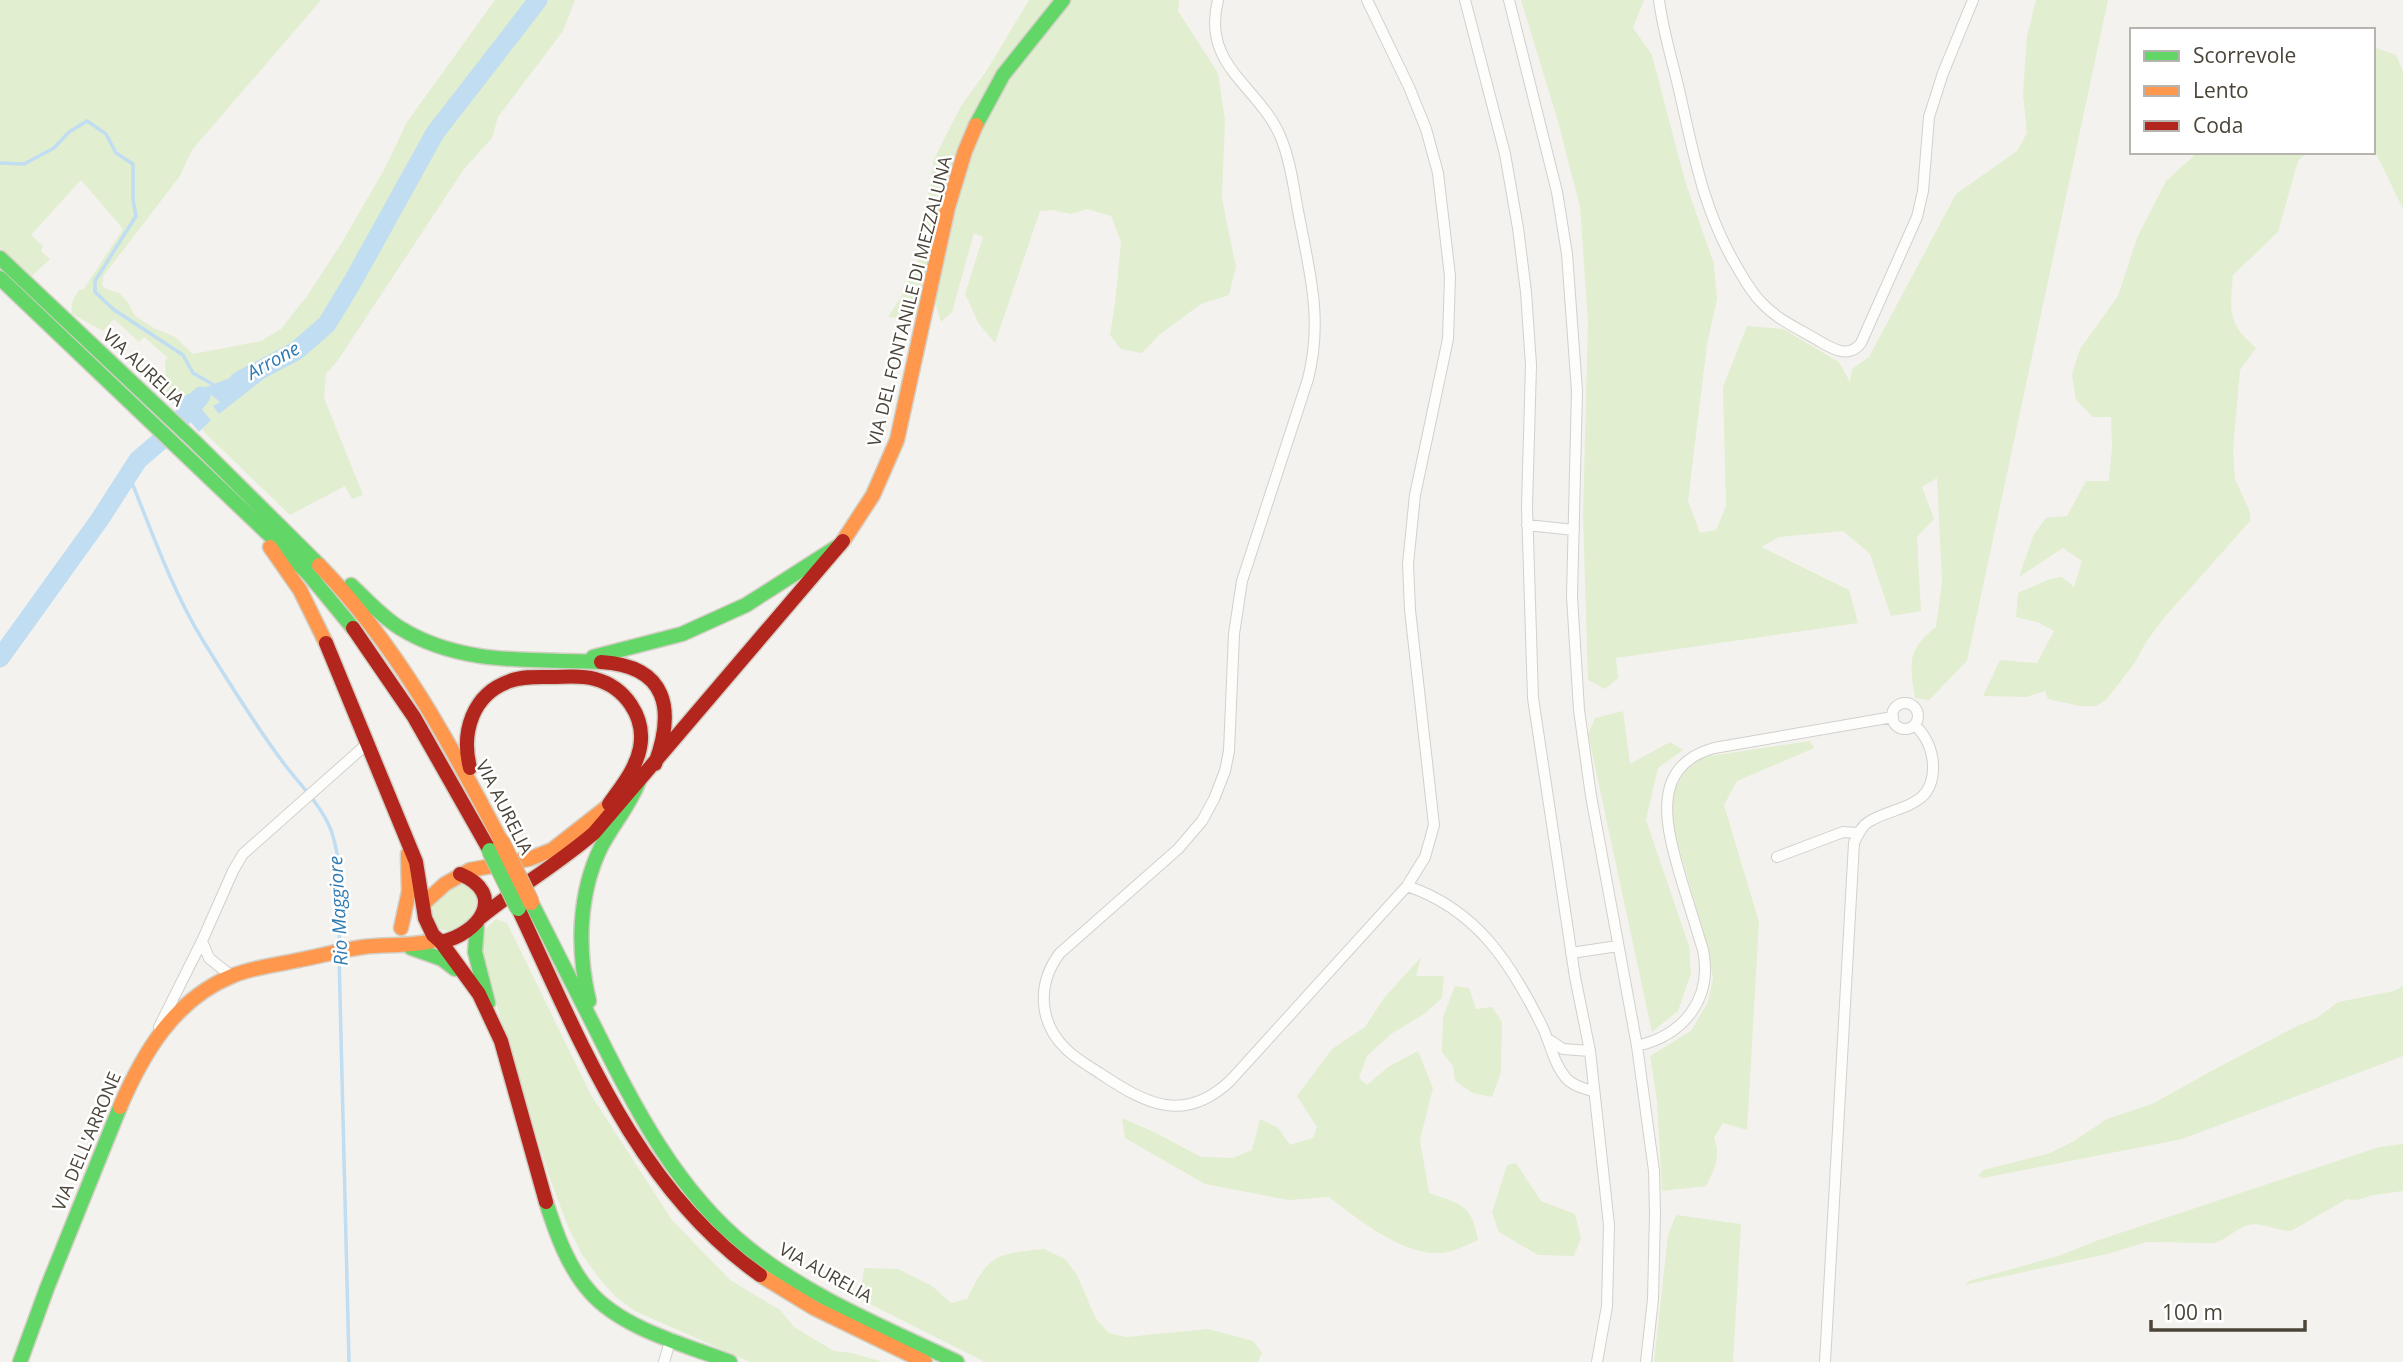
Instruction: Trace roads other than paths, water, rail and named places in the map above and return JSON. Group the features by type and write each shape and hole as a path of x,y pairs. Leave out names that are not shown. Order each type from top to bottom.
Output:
{"main road":[{"name":"VIA DEL FONTANILE DI MEZZALUNA","path":"460,874 475,867 519,862 542,855 575,834 639,781 839,545 870,503 895,448 948,207 970,137 1003,75 1063,0"},
{"name":"VIA AURELIA","path":"0,258 155,414"},
{"name":"VIA AURELIA","path":"0,278 266,511 340,587 396,657 464,769 493,825 496,846"},
{"name":"VIA AURELIA","path":"188,444 208,476 299,562 349,623 412,712 496,846 613,1103 649,1163 687,1212 722,1246 772,1283 832,1317 925,1362"},
{"path":"208,476 216,491 263,540 300,590 326,643 418,869 426,922 489,1011"},
{"path":"266,511 320,555 384,616 416,637 445,649 482,658 613,663 645,675 657,685 666,707 667,724 655,764"},
{"path":"579,661 682,634 746,605 839,545"},
{"path":"493,825 495,817 472,773 467,757 465,734 469,719 481,699 497,687 518,679 592,679 614,688 629,700 638,714 640,748 616,801"},
{"path":"616,1069 614,1055 587,995 581,944 585,902 594,864 604,841 639,781"},
{"name":"VIA DEL FONTANILE DI MEZZALUNA","path":"479,921 503,899 565,858 616,809 616,801"},
{"path":"401,928 409,891 406,839"},
{"path":"361,948 378,942 401,928 440,888 460,874 472,878 483,891 485,902 479,921 475,952 489,1011 505,1054 548,1211 570,1261 585,1286 601,1303 630,1320 730,1362"},
{"name":"VIA AURELIA","path":"524,905 651,1133 675,1170 712,1214 747,1247 792,1278 957,1362"},
{"path":"141,1065 159,1034 185,1006 207,988 230,975 266,965 361,948 461,938 479,921"},
{"path":"403,945 444,960 471,984"},
{"name":"VIA DELL'ARRONE","path":"20,1362 40,1303 130,1082 141,1065"}],"street":[{"path":"1218,0 1215,30 1223,60 1270,117 1285,151 1313,291 1317,325 1314,354 1242,581 1234,634 1230,744 1225,771 1217,791 1202,821 1178,849 1060,953 1051,967 1044,987 1043,1003 1055,1037 1070,1053 1135,1096 1172,1106 1198,1102 1230,1081 1407,886 1425,858 1434,828 1410,610 1409,557 1418,483 1448,339 1450,276 1438,173 1426,129 1367,0"},
{"path":"1465,0 1505,154 1521,249 1531,365 1527,525 1533,698 1571,953 1590,1051 1605,1174 1609,1252 1605,1317 1597,1362"},
{"path":"1509,0 1557,192 1566,245 1577,391 1572,596 1580,721 1637,1046 1655,1185 1653,1299 1646,1362"},
{"path":"1659,0 1701,184 1707,206 1724,245 1762,304 1784,320 1832,348 1844,352 1855,350 1860,345 1913,229 1923,191 1925,138 1931,108 1942,73 1973,0"},
{"path":"1527,525 1574,530"},
{"path":"1909,704 1918,712 1914,725 1903,729 1896,724 1893,717 1897,706 1909,704"},
{"path":"1637,1046 1649,1044 1680,1027 1697,1002 1704,981 1703,950 1666,820 1669,790 1682,767 1695,755 1714,748 1893,717"},
{"path":"1825,1362 1854,843 1858,833 1870,821 1912,805 1928,789 1933,775 1932,759 1925,738 1914,725"},
{"name":"VIA DELL'ARRONE","path":"141,1065 243,854 313,789 368,743"},
{"path":"1777,857 1843,832 1858,833"},
{"path":"1407,886 1447,903 1487,937 1521,986 1548,1039 1558,1066 1568,1080 1578,1087 1594,1091"},
{"path":"202,941 209,958 230,975"},
{"path":"1571,953 1618,946"},
{"path":"1548,1039 1563,1049 1590,1051"},
{"path":"664,1362 671,1338"}],"water":[{"path":"258,367 265,378 219,414 213,406 220,402 211,395 198,405 211,420 199,432 176,405 186,395"}],"waterway":[{"name":"Arrone","path":"239,381 296,351 327,324 435,133 538,0"},
{"path":"0,163 24,164 54,148 69,132 87,121 106,134 116,153 133,164 136,216 95,281 95,292 113,309 183,355 193,373 214,385"},
{"name":"Arrone","path":"0,658 100,519 138,460 165,437 201,396"},
{"name":"Rio Maggiore","path":"128,473 162,558 191,620 252,719 327,821 335,844 340,873 339,947"},
{"name":"Rio Maggiore","path":"339,955 349,1362"}]}
